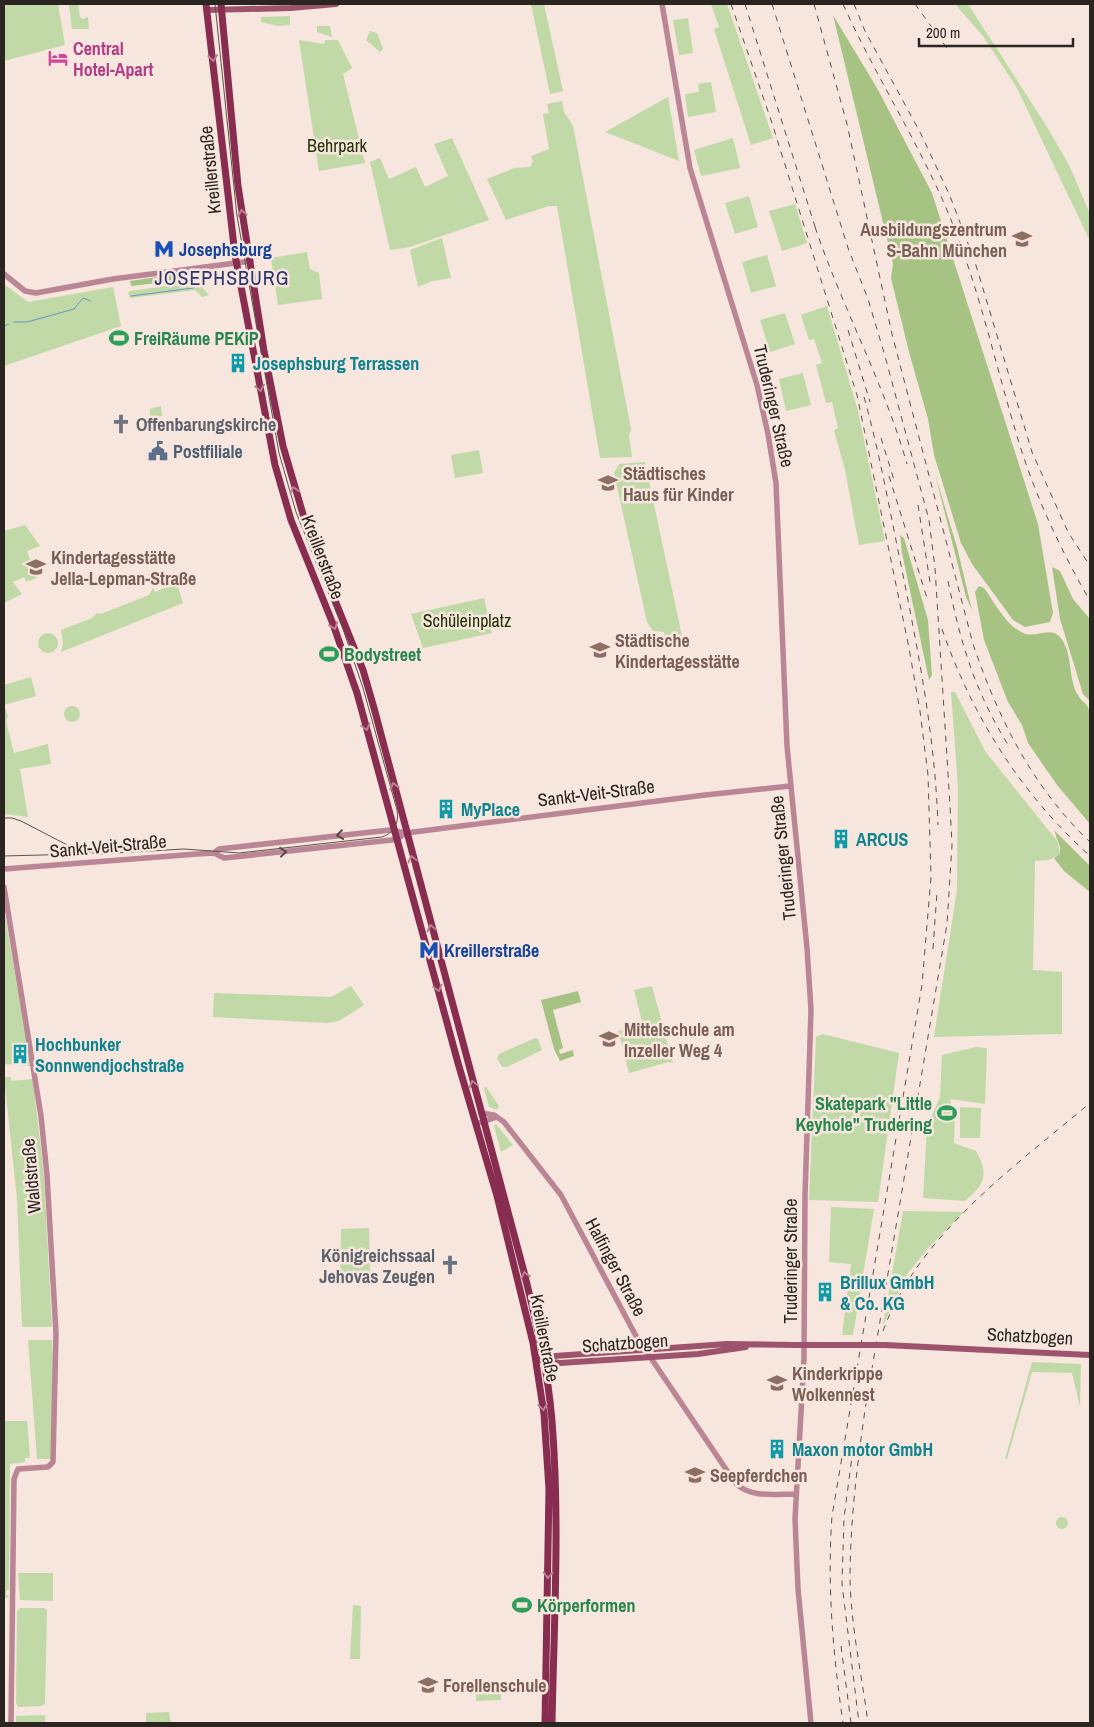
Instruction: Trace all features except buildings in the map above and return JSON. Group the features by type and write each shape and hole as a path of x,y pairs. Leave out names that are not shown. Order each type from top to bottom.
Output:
{"main road":[{"path":"206,7 291,8 336,4"},
{"name":"Kreillerstraße","path":"206,7 237,263 274,465 292,520 348,663 394,830 524,1272 544,1359 552,1420 557,1524 552,1723"},
{"name":"Kreillerstraße","path":"221,7 233,144 264,351 291,480 310,538 363,670 481,1113 479,1122 525,1305 536,1358 545,1422 549,1489 545,1723"},
{"name":"Schatzbogen","path":"544,1359 644,1348 727,1344 757,1346"},
{"name":"Schatzbogen","path":"536,1358 560,1363 706,1353 757,1346 796,1344 885,1345 1090,1355"}],"street":[{"name":"Truderinger Straße","path":"662,4 690,168 757,386 772,450 776,482 790,786 808,948 811,1029 805,1195 804,1364 795,1494 798,1590 811,1723"},
{"path":"4,274 20,288 36,293 113,279 251,260"},
{"name":"Sankt-Veit-Straße","path":"214,853 219,849 394,830 406,833 790,786"},
{"name":"Sankt-Veit-Straße","path":"4,869 214,853 224,858 398,839 406,833"},
{"name":"Waldstraße","path":"4,888 41,1116 47,1175 56,1333 52,1465 18,1469 14,1479 11,1723"},
{"path":"481,1113 489,1113 497,1117"},
{"path":"479,1122 497,1117"},
{"name":"Halfinger Straße","path":"497,1117 506,1124 561,1195 649,1357 736,1484 754,1493 795,1494"}],"green space":[{"path":"4,4 58,4 65,45 4,61"},
{"path":"78,4 80,17 83,19 88,17 89,29 72,29 69,5"},
{"path":"531,4 544,4 563,91 550,94"},
{"path":"711,4 727,4 773,138 751,145 714,29 719,27"},
{"path":"955,4 968,4 1047,127 1069,165 1090,214 1090,241 1017,88 983,36"},
{"path":"833,15 877,88 932,193 1038,524 1053,613 1050,622 1025,627 1013,620 972,564 961,543 934,455 928,419 891,278 893,264"},
{"path":"290,16 290,25 278,26 261,22 261,17"},
{"path":"688,18 693,53 679,55 673,20"},
{"path":"317,26 330,26 332,37 317,32"},
{"path":"370,31 377,33 383,49 380,52 366,40"},
{"name":"Behrpark","path":"299,40 324,44 325,40 338,40 352,68 343,74 365,163 319,171"},
{"path":"711,82 716,112 688,117 685,94 699,92 698,84"},
{"path":"668,97 679,161 605,132"},
{"path":"562,101 564,112 573,126 631,429 629,436 632,457 600,458 557,206 549,206 506,220 487,179 514,168 530,167 533,161 531,156 549,149 543,114 549,113 547,104"},
{"path":"452,138 489,220 410,247 390,250 370,162 380,158 389,179 416,167 425,187 448,176 434,144"},
{"path":"733,138 740,168 701,176 694,150"},
{"path":"749,196 758,227 735,234 725,203"},
{"path":"795,204 807,243 782,251 769,211"},
{"path":"442,238 451,278 432,281 418,287 410,250"},
{"path":"307,252 310,269 319,273 322,299 278,305 271,258"},
{"path":"767,255 776,286 751,293 742,262"},
{"path":"184,273 188,277 184,280 131,286 130,281"},
{"path":"197,282 209,295 202,297 195,290 130,298 128,293 130,291"},
{"path":"4,284 28,302 113,287 121,326 4,366"},
{"path":"827,306 858,411 885,541 859,545 845,470 834,430 838,428 832,402 826,403 816,365 822,363 814,339 809,340 801,315"},
{"path":"785,313 795,344 770,352 760,320"},
{"path":"803,373 811,405 786,411 779,379"},
{"path":"161,406 162,416 150,418 150,409"},
{"path":"479,450 483,473 455,478 451,455"},
{"path":"645,462 684,646 668,649 664,632 653,631 647,622 614,473 619,464"},
{"path":"935,474 957,547 972,610 966,597"},
{"path":"25,525 40,546 27,551 37,578 26,582 24,577 13,582 22,594 4,603 4,531"},
{"path":"900,535 904,538 928,620 932,675 929,680 902,553"},
{"path":"1052,567 1060,571 1073,599 1090,619 1090,701 1083,694 1060,619"},
{"path":"177,583 183,603 61,652 63,643 61,630 92,618 97,613 101,614 149,595 153,588 155,592"},
{"path":"979,586 984,588 1007,621 1019,631 1030,635 1051,632 1059,636 1064,642 1069,657 1072,681 1080,698 1088,706 1090,713 1090,824 1057,785 1028,743 1022,725 1008,702 984,640 975,592"},
{"name":"Schüleinplatz","path":"484,598 492,633 423,648 411,614"},
{"path":"48,633 55,636 58,643 55,650 48,653 41,650 38,643 41,636"},
{"path":"31,677 36,696 4,705 4,685"},
{"path":"951,692 955,692 985,751 1058,842 1060,854 1049,860 1035,861 1033,970 1062,972 1062,1034 934,1037 957,890 958,787"},
{"path":"4,705 8,716 6,721 14,753 48,744 51,764 20,769 28,817 4,814"},
{"path":"72,706 80,714 72,722 64,714"},
{"path":"1054,830 1090,866 1090,892 1064,871 1054,858 1060,854 1060,847"},
{"path":"4,909 31,1066 4,1064"},
{"path":"351,986 364,1005 339,1021 328,1023 213,1017 214,993 331,997"},
{"path":"652,986 673,1063 668,1062 629,1073 618,1031 651,1022 649,1020 642,1022 634,990"},
{"path":"578,991 581,1002 553,1010 563,1048 559,1050 560,1054 573,1050 574,1056 560,1061 554,1049 541,1000"},
{"path":"822,1034 899,1053 878,1202 809,1200 816,1037"},
{"path":"535,1038 538,1039 542,1050 507,1067 502,1067 497,1058 499,1054"},
{"path":"976,1047 987,1048 985,1104 950,1099 952,1109 955,1110 954,1143 976,1151 983,1167 983,1179 977,1189 965,1201 923,1198 927,1127 940,1097 942,1055"},
{"path":"4,1077 11,1077 11,1081 33,1079 44,1176 52,1327 22,1327 17,1199"},
{"path":"486,1087 499,1106 497,1110 489,1107 484,1088"},
{"path":"960,1107 981,1108 980,1138 960,1138"},
{"path":"496,1124 513,1145 501,1152 494,1126"},
{"path":"831,1207 874,1209 853,1335 842,1335 851,1264 829,1262"},
{"path":"903,1211 964,1212 929,1247 908,1273 883,1325"},
{"path":"369,1228 370,1273 340,1272 341,1229"},
{"path":"28,1340 52,1340 54,1384 51,1459 37,1459"},
{"path":"1032,1362 1081,1364 1080,1407 1072,1373 1032,1372 1007,1459 1005,1459"},
{"path":"4,1421 27,1421 30,1458 25,1458 25,1462 10,1464 9,1590 6,1591 6,1595 9,1595 7,1598 4,1598"},
{"path":"1062,1517 1068,1523 1062,1529 1056,1523"},
{"path":"18,1573 53,1573 53,1601 20,1600"},
{"path":"353,1605 361,1606 360,1659 350,1659"},
{"path":"21,1608 44,1608 47,1610 45,1704 42,1706 18,1707 16,1703 17,1611"},
{"path":"476,1684 501,1684 501,1700 476,1701"},
{"path":"169,1712 171,1723 146,1723 146,1713"},
{"path":"45,1715 45,1723 16,1723 16,1716"}],"waterway":[{"path":"131,296 193,288 207,280"},
{"path":"14,322 27,322 74,309 83,298 91,301"},
{"path":"4,326 9,324"}],"tram line":[{"path":"4,818 21,821 75,849 98,854 184,849 239,853 382,837 393,830 397,823 397,810 363,688 343,629 296,512 279,453 237,216 215,4"},
{"path":"4,856 80,854"}],"railway":[{"path":"731,4 771,120 857,395 909,648 920,711 928,775 931,877 922,985 832,1516 830,1568 832,1620 843,1723"},
{"path":"745,4 817,233"},
{"path":"772,4 848,248 868,299 929,520 935,568 950,805 952,845 947,924 865,1410 854,1495 850,1558 851,1597 868,1723"},
{"path":"814,4 847,124 892,334 973,644 994,699 1019,750 1051,799 1090,842"},
{"path":"843,4 918,149 946,208 976,290 1013,423 1028,469 1051,526 1090,601"},
{"path":"854,4 865,31 921,134 950,196 975,262 1032,452 1068,532 1090,566"},
{"path":"915,4 949,51"},
{"path":"815,227 887,404 907,464"},
{"path":"848,330 870,402"},
{"path":"864,397 884,483 920,665 934,760 938,825"},
{"path":"881,438 895,483"},
{"path":"889,476 927,598"},
{"path":"918,505 930,582"},
{"path":"948,581 958,626 978,687 1010,748"},
{"path":"942,629 968,692 1001,752 1042,807 1090,856"},
{"path":"933,949 937,892"},
{"path":"883,1331 899,1296 919,1264 944,1234 1000,1178 1090,1103"},
{"path":"853,1449 844,1518 842,1584 859,1723"},
{"path":"841,1646 851,1723"}],"place":[{"name":"Central Hotel-Apart","path":"58,58"},
{"name":"Ausbildungszentrum S-Bahn München","path":"1022,239"},
{"name":"Josephsburg","path":"164,249"},
{"name":"FreiRäume PEKiP","path":"119,338"},
{"name":"Josephsburg Terrassen","path":"238,363"},
{"name":"Offenbarungskirche","path":"121,424"},
{"name":"Postfiliale","path":"158,451"},
{"name":"Städtisches Haus für Kinder","path":"608,483"},
{"name":"Kindertagesstätte Jella-Lepman-Straße","path":"36,567"},
{"name":"Städtische Kindertagesstätte","path":"600,650"},
{"name":"Bodystreet","path":"329,654"},
{"name":"MyPlace","path":"446,809"},
{"name":"ARCUS","path":"841,839"},
{"name":"Kreillerstraße","path":"429,950"},
{"name":"Mittelschule am Inzeller Weg 4","path":"609,1039"},
{"name":"Hochbunker Sonnwendjochstraße","path":"20,1054"},
{"name":"Skatepark \"Little Keyhole\" Trudering","path":"947,1113"},
{"name":"Königreichssaal Jehovas Zeugen","path":"450,1265"},
{"name":"Brillux GmbH & Co. KG","path":"825,1292"},
{"name":"Kinderkrippe Wolkennest","path":"777,1383"},
{"name":"Maxon motor GmbH","path":"777,1449"},
{"name":"Seepferdchen","path":"695,1475"},
{"name":"Körperformen","path":"522,1605"},
{"name":"Forellenschule","path":"428,1685"}],"district":[{"name":"JOSEPHSBURG","path":"222,277"}]}
